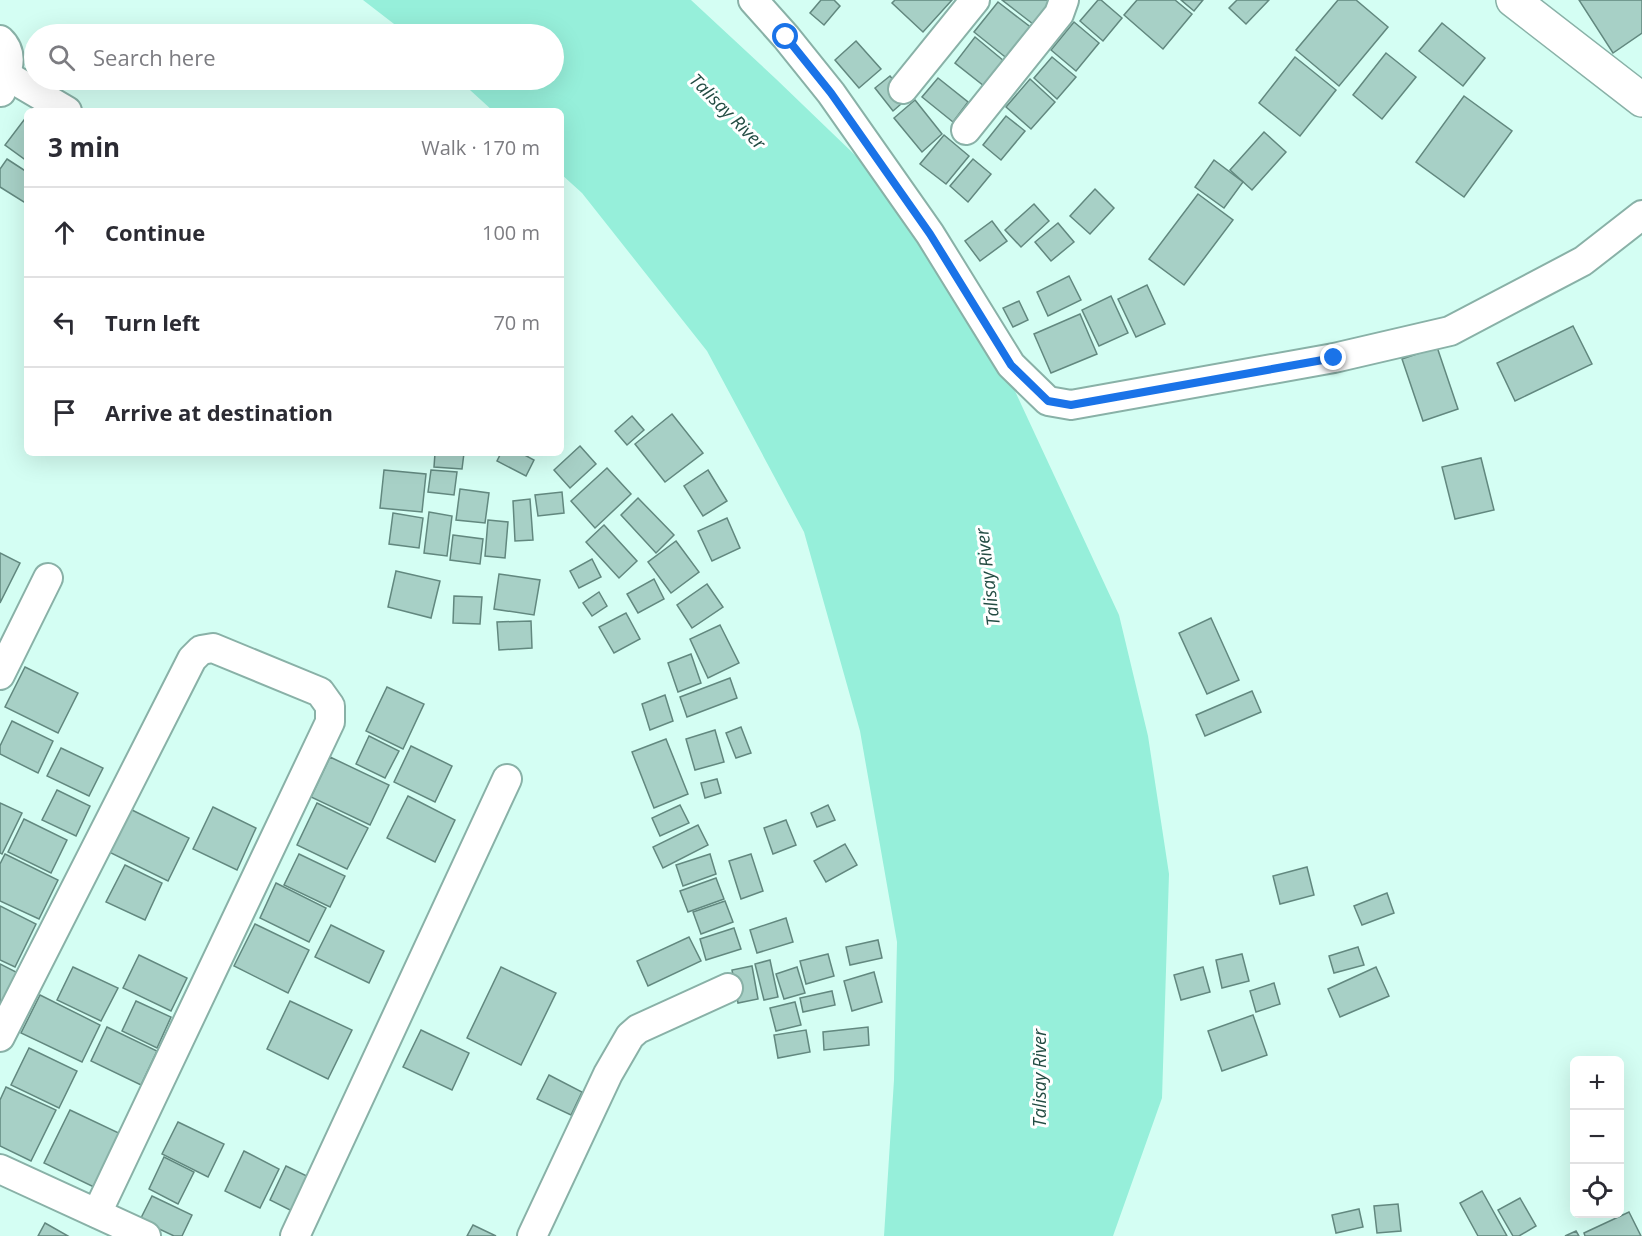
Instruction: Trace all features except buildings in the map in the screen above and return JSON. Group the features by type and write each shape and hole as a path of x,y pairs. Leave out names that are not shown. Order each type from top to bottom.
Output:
{"main road":[{"path":"1513,0 1642,100"}],"street":[{"path":"753,0 838,102 930,234 1011,365 1048,401 1071,405 1083,403 1334,358 1450,331 1583,261 1642,215"},
{"path":"903,89 975,0"},
{"path":"966,130 1059,14 1064,0"},
{"path":"0,40 7,46 10,61 3,85 60,108"},
{"path":"0,675 48,579"},
{"path":"0,1037 192,659 201,650 213,648 320,692 330,706 330,722 97,1213"},
{"path":"296,1236 507,779"},
{"path":"531,1236 608,1074 630,1036 638,1029 728,988"},
{"path":"1,1172 146,1236"}],"water":[{"name":"Talisay River","path":"363,0 691,0 882,181 1002,363 1119,615 1148,736 1169,874 1162,1098 1113,1236 884,1236 894,1080 897,942 860,731 804,532 707,351 582,193 564,177 564,108 490,108 470,90 564,90 564,24 394,24"}],"route":[{"path":"786,37 831,93 930,234 1011,365 1048,401 1071,405 1334,358"}]}
